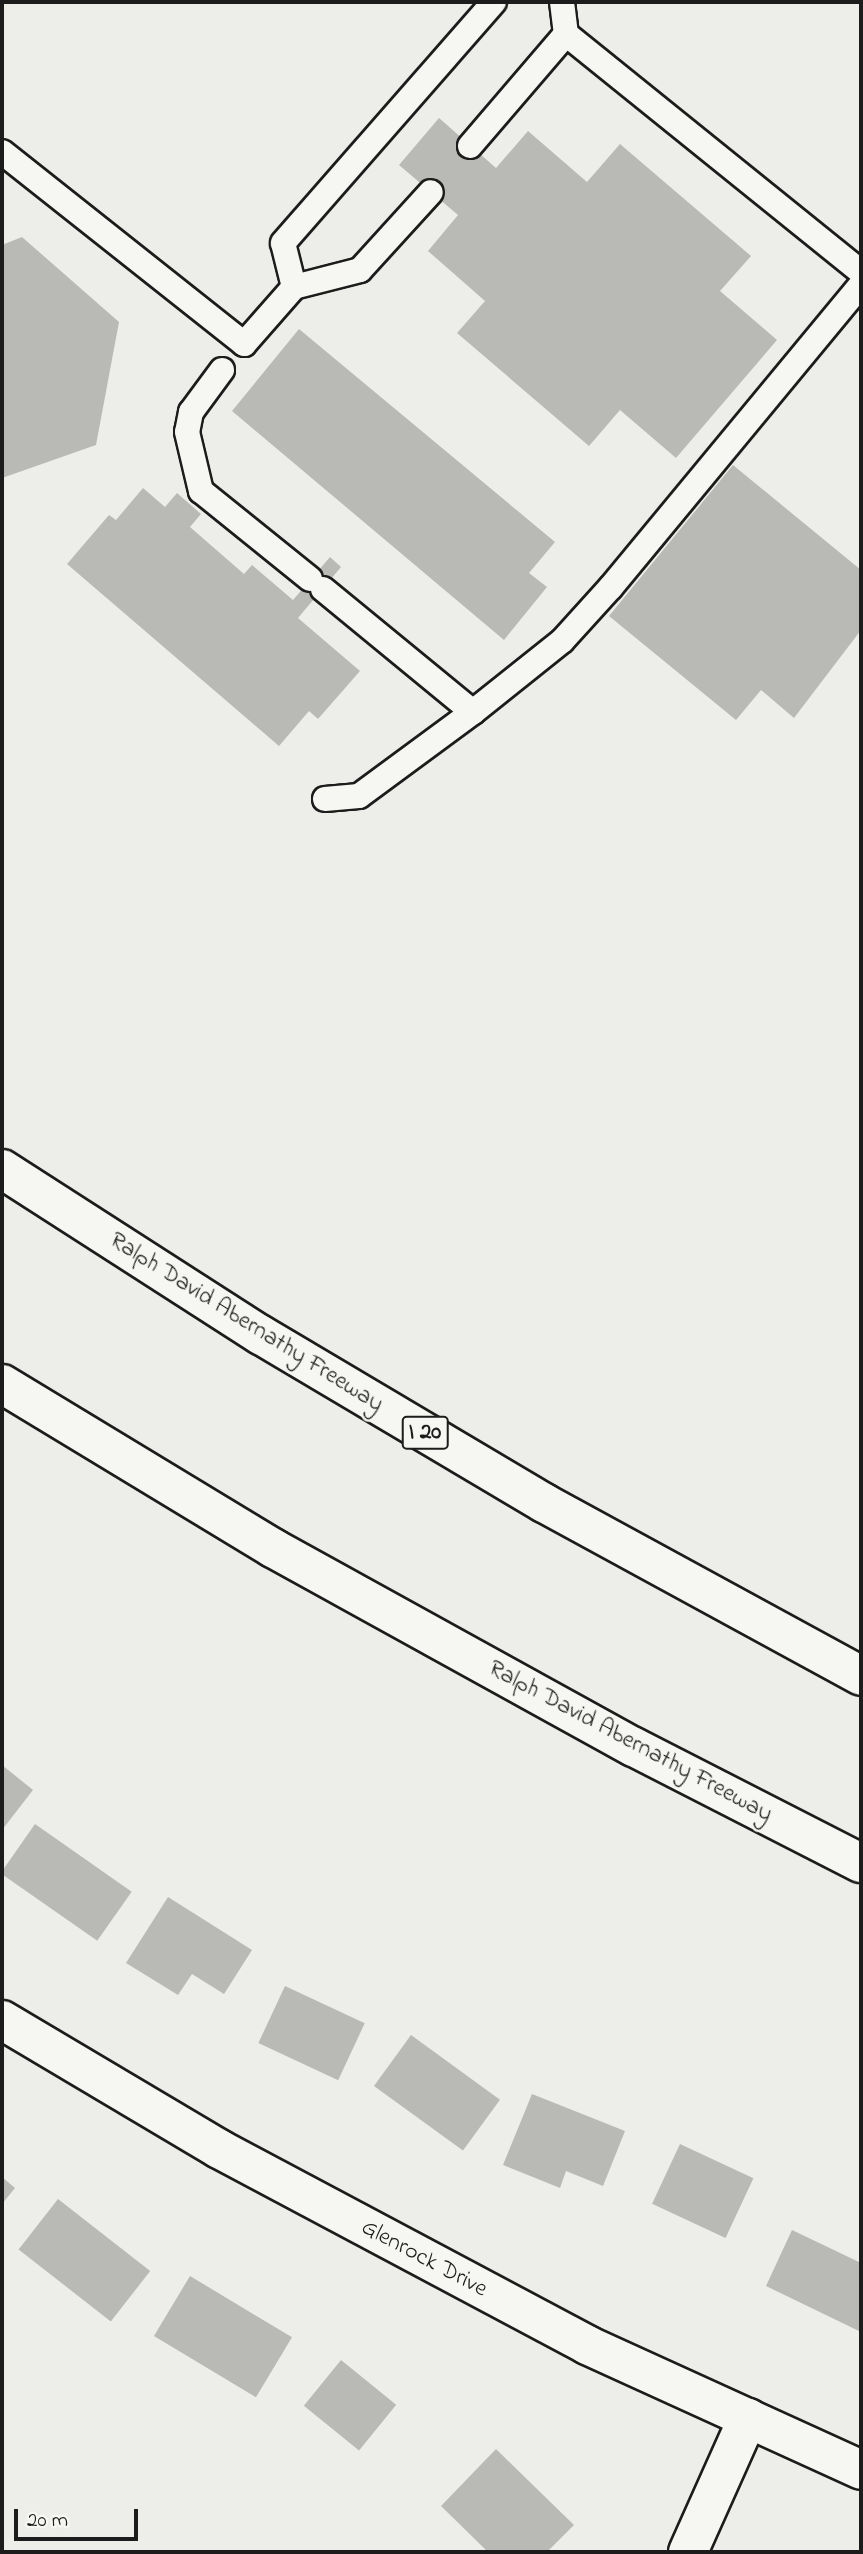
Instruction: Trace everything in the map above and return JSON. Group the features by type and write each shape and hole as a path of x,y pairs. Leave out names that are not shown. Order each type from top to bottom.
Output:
{"main road":[{"name":"Ralph David Abernathy Freeway","path":"2,1169 261,1335 485,1468 861,1676"},
{"name":"Ralph David Abernathy Freeway","path":"2,1384 273,1548 634,1747 861,1863"},
{"name":"Glenrock Drive","path":"2,2020 219,2149 562,2332 861,2470"},
{"path":"688,2552 748,2418"}],"lane":[{"path":"293,287 283,243 494,2"},
{"path":"562,2 566,34 861,272"},
{"path":"470,146 566,34"},
{"path":"2,152 232,358"},
{"path":"431,192 360,270 293,287 232,358 191,412 187,432 201,491 473,712"},
{"path":"325,799 359,796 473,712 562,641 861,285"}],"building":[{"path":"439,118 496,168 528,131 587,182 620,144 751,256 720,291 777,340 676,458 620,410 589,446 457,333 485,301 428,251 458,215 399,165"},
{"path":"22,237 119,322 96,445 2,478 2,245"},
{"path":"299,329 555,542 529,573 547,587 504,640 232,411"},
{"path":"733,465 861,570 861,630 794,718 761,690 736,720 609,616"},
{"path":"143,488 165,507 177,493 201,514 190,527 244,574 252,565 293,600 330,557 341,567 298,618 360,671 318,719 309,711 279,746 67,564 109,515 116,520"},
{"path":"2,1765 33,1790 2,1830"},
{"path":"35,1824 132,1892 97,1941 2,1874"},
{"path":"168,1897 252,1950 224,1994 192,1974 178,1995 126,1963"},
{"path":"285,1986 365,2023 338,2080 258,2043"},
{"path":"411,2035 500,2100 463,2151 374,2086"},
{"path":"532,2094 625,2131 603,2186 566,2171 560,2188 503,2165"},
{"path":"680,2144 753,2178 726,2238 652,2204"},
{"path":"2,2177 15,2188 2,2204"},
{"path":"58,2199 150,2271 111,2321 19,2249"},
{"path":"792,2230 861,2263 861,2332 766,2286"},
{"path":"190,2276 292,2337 256,2397 154,2336"},
{"path":"341,2360 396,2405 359,2451 304,2406"},
{"path":"496,2449 574,2525 547,2552 488,2552 441,2506"}]}
